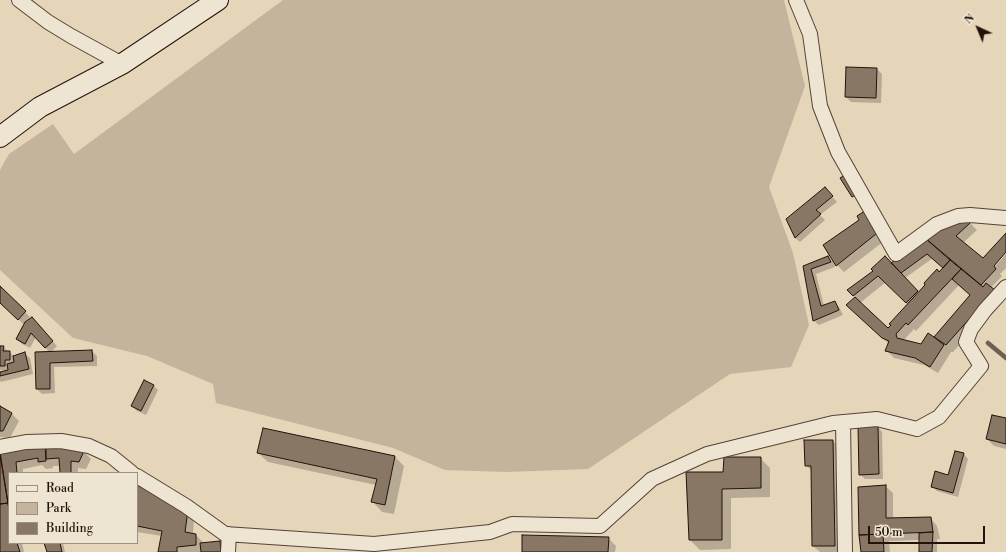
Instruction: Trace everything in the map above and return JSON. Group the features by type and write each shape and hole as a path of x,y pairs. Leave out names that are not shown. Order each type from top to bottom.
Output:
{"main road":[{"path":"0,137 40,107 122,64 218,0"}],"street":[{"path":"18,0 48,22 122,64"},
{"path":"796,0 810,34 820,106 838,152 896,254 937,224 958,216 970,215 1006,218"},
{"path":"138,477 186,506 225,534 374,544 490,532 512,524 600,526 652,479 707,454 833,423 877,419 916,429 939,417 981,366 966,342 971,329 985,310 1006,287"},
{"path":"843,422 845,552"},
{"path":"0,447 26,442 61,441 89,446 110,456 131,472"},
{"path":"228,552 229,534"}],"green space":[{"path":"283,0 784,0 805,86 769,187 793,253 809,325 791,367 730,374 588,469 506,472 445,470 393,448 216,403 213,384 147,356 73,338 0,270 0,170 9,154 53,124 74,154"}],"building":[{"path":"846,67 877,68 876,98 845,97"},
{"path":"847,174 859,193 852,197 840,178"},
{"path":"825,187 833,196 816,210 821,214 795,238 786,219"},
{"path":"868,209 881,230 836,266 823,245 859,220 857,216"},
{"path":"962,218 970,223 956,236 983,258 1006,233 1006,252 994,266 996,269 981,285 925,238"},
{"path":"925,238 950,260 943,268 927,254 901,273 891,263"},
{"path":"828,256 831,262 811,269 821,306 835,301 839,310 813,321 803,266"},
{"path":"885,256 918,291 906,303 878,276 853,296 847,290 873,271 871,269"},
{"path":"950,260 961,269 908,325 906,323 896,334 897,338 921,344 928,333 944,345 930,367 915,358 885,351 889,341 882,338 846,305 855,297 888,328 891,325 889,324 925,285 924,283 937,269 939,272"},
{"path":"961,269 983,287 986,283 995,290 946,345 934,337 970,295 952,279"},
{"path":"0,286 26,311 18,320 0,303"},
{"path":"32,317 53,341 45,348 31,333 25,344 16,339 25,322"},
{"path":"0,346 4,346 3,351 10,351 10,360 5,360 5,366 0,366"},
{"path":"92,350 93,361 50,363 50,389 36,389 35,352"},
{"path":"25,352 29,369 0,376 0,372 8,370 7,364 14,362 13,356"},
{"path":"144,380 154,385 141,411 131,406"},
{"path":"0,406 12,413 3,431 0,431"},
{"path":"992,415 1006,418 1006,444 986,439"},
{"path":"858,426 878,426 879,474 859,475"},
{"path":"263,428 395,456 385,505 371,502 377,479 257,453"},
{"path":"804,440 833,440 835,546 812,546 811,466 805,466"},
{"path":"45,444 46,461 38,462 38,458 16,462 17,472 8,472 8,504 0,452"},
{"path":"69,447 84,451 79,462 71,461 71,472 60,472 59,458 46,459 46,448"},
{"path":"955,451 964,453 953,493 931,487 935,471 948,475"},
{"path":"0,455 8,503 0,504"},
{"path":"724,457 761,457 761,488 722,489 722,540 689,540 686,472 723,472"},
{"path":"138,485 188,510 185,532 196,534 196,545 177,547 177,552 158,552 162,531 138,526"},
{"path":"886,485 886,518 931,517 933,532 859,535 858,487"},
{"path":"8,503 8,544 17,544 20,552 0,552 0,504"},
{"path":"933,532 932,552 919,552 919,533"},
{"path":"883,534 884,552 861,552 859,535"},
{"path":"522,535 609,537 608,552 522,552"},
{"path":"220,541 221,552 201,552 200,543"},
{"path":"44,544 60,544 62,552 47,552"}],"waterway":[{"path":"988,343 1006,358"}]}
